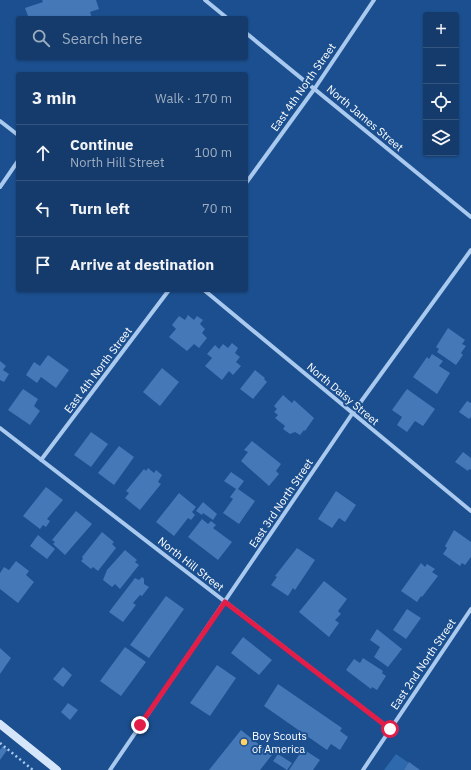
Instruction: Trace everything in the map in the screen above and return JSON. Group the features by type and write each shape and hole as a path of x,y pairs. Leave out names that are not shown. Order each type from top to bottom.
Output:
{"main road":[{"path":"0,724 58,770"}],"street":[{"path":"205,0 225,16"},
{"name":"East 4th North Street","path":"248,181 315,88 374,0"},
{"name":"North James Street","path":"248,35 471,217"},
{"path":"0,121 16,133"},
{"path":"0,187 16,164"},
{"name":"East 3rd North Street","path":"110,770 352,414 471,250"},
{"name":"East 4th North Street","path":"41,460 167,292"},
{"name":"North Daisy Street","path":"206,292 471,511"},
{"name":"North Hill Street","path":"0,428 390,729"},
{"name":"East 2nd North Street","path":"363,770 471,609"}],"path":[{"path":"0,743 33,770"}],"shaded area":[{"path":"396,754 409,763 404,770 384,770"}],"building":[{"path":"42,0 96,0 99,9 90,12 91,16 28,16 25,8 43,2"},
{"path":"188,315 194,320 197,316 203,320 200,324 205,329 202,333 207,338 199,348 194,344 187,351 169,337 176,329 172,325 179,316 185,320"},
{"path":"448,328 465,340 462,344 466,346 461,353 463,355 456,365 437,352 439,349 436,347"},
{"path":"232,343 238,348 235,353 240,357 236,362 241,366 233,375 229,371 222,380 205,366 212,358 207,354 215,345 219,349 223,344 228,348"},
{"path":"432,354 443,361 439,366 450,373 437,394 413,377 427,357 429,359"},
{"path":"48,355 69,370 56,388 41,377 37,383 26,375 34,362 40,366"},
{"path":"0,361 6,366 3,370 9,374 4,382 0,380"},
{"path":"162,368 179,382 160,406 143,392"},
{"path":"255,370 265,378 264,379 267,382 253,399 240,389"},
{"path":"23,389 38,399 34,406 40,411 30,425 8,410"},
{"path":"407,389 435,409 423,426 415,421 407,432 397,425 402,417 392,410"},
{"path":"283,395 292,403 294,400 314,418 305,431 304,430 300,435 295,432 290,434 283,429 285,426 275,418 278,415 274,412 277,409 274,406"},
{"path":"467,401 471,403 471,417 469,419 459,412"},
{"path":"91,432 108,444 91,467 74,455"},
{"path":"252,441 281,464 276,471 279,474 269,486 241,461 248,452 244,450"},
{"path":"119,446 134,457 114,485 98,473"},
{"path":"463,452 471,458 471,470 469,469 468,471 455,462"},
{"path":"148,468 154,473 156,470 162,475 158,482 161,484 140,510 125,498 129,493 126,491 144,469 146,471"},
{"path":"231,472 244,481 238,489 255,501 239,524 223,513 233,499 230,497 236,489 224,481"},
{"path":"46,487 63,500 47,519 50,521 46,527 43,525 40,529 23,516"},
{"path":"336,491 356,505 345,522 339,518 332,528 318,519"},
{"path":"179,493 196,507 192,512 195,515 191,520 188,518 174,536 156,522"},
{"path":"203,502 217,514 213,520 203,513 202,515 196,511"},
{"path":"76,511 92,524 65,555 53,544 55,542 52,540"},
{"path":"202,519 208,524 211,521 216,525 213,528 232,542 218,560 188,537"},
{"path":"454,530 471,542 471,557 465,565 462,563 460,566 443,554 447,548 445,546"},
{"path":"102,532 114,542 112,544 116,548 98,571 93,567 91,569 81,561 83,559 82,557"},
{"path":"38,535 55,549 47,559 30,546"},
{"path":"297,548 315,560 295,590 293,588 288,596 271,585 277,577 275,576"},
{"path":"125,550 137,560 135,562 139,565 120,589 115,584 112,587 103,580 107,570"},
{"path":"16,561 29,571 26,575 34,582 18,603 0,589 0,573 4,567 9,570"},
{"path":"421,563 425,567 427,564 435,569 432,572 438,576 417,602 401,591"},
{"path":"142,577 144,579 144,584 149,587 142,596 140,595 133,603 136,605 123,622 109,612 135,578 139,580"},
{"path":"324,581 347,599 338,611 341,614 335,620 339,623 329,637 299,612"},
{"path":"166,596 184,609 149,658 130,645"},
{"path":"407,609 421,618 406,639 393,630"},
{"path":"377,629 402,649 388,667 374,657 380,647 370,640"},
{"path":"243,637 272,660 259,675 231,653"},
{"path":"125,647 146,662 121,696 100,681"},
{"path":"0,648 11,658 0,674"},
{"path":"363,658 383,671 382,673 386,676 377,690 372,687 371,689 346,670 354,659 360,663"},
{"path":"217,665 236,678 210,716 190,703"},
{"path":"63,667 72,675 63,687 53,679"},
{"path":"278,684 342,728 340,731 348,737 340,750 331,744 327,750 264,706"},
{"path":"68,703 78,710 70,720 61,712"},
{"name":"Boy Scouts of America","path":"241,730 272,755 260,770 209,770"},
{"path":"3,746 7,750 0,760 0,750"},
{"path":"303,749 320,760 313,770 289,770"},
{"path":"278,754 292,763 287,770 273,761"},
{"path":"409,762 420,770 404,770"}],"place":[{"name":"Boy Scouts of America","path":"244,742"}],"route":[{"path":"140,725 225,602 390,729"}]}
